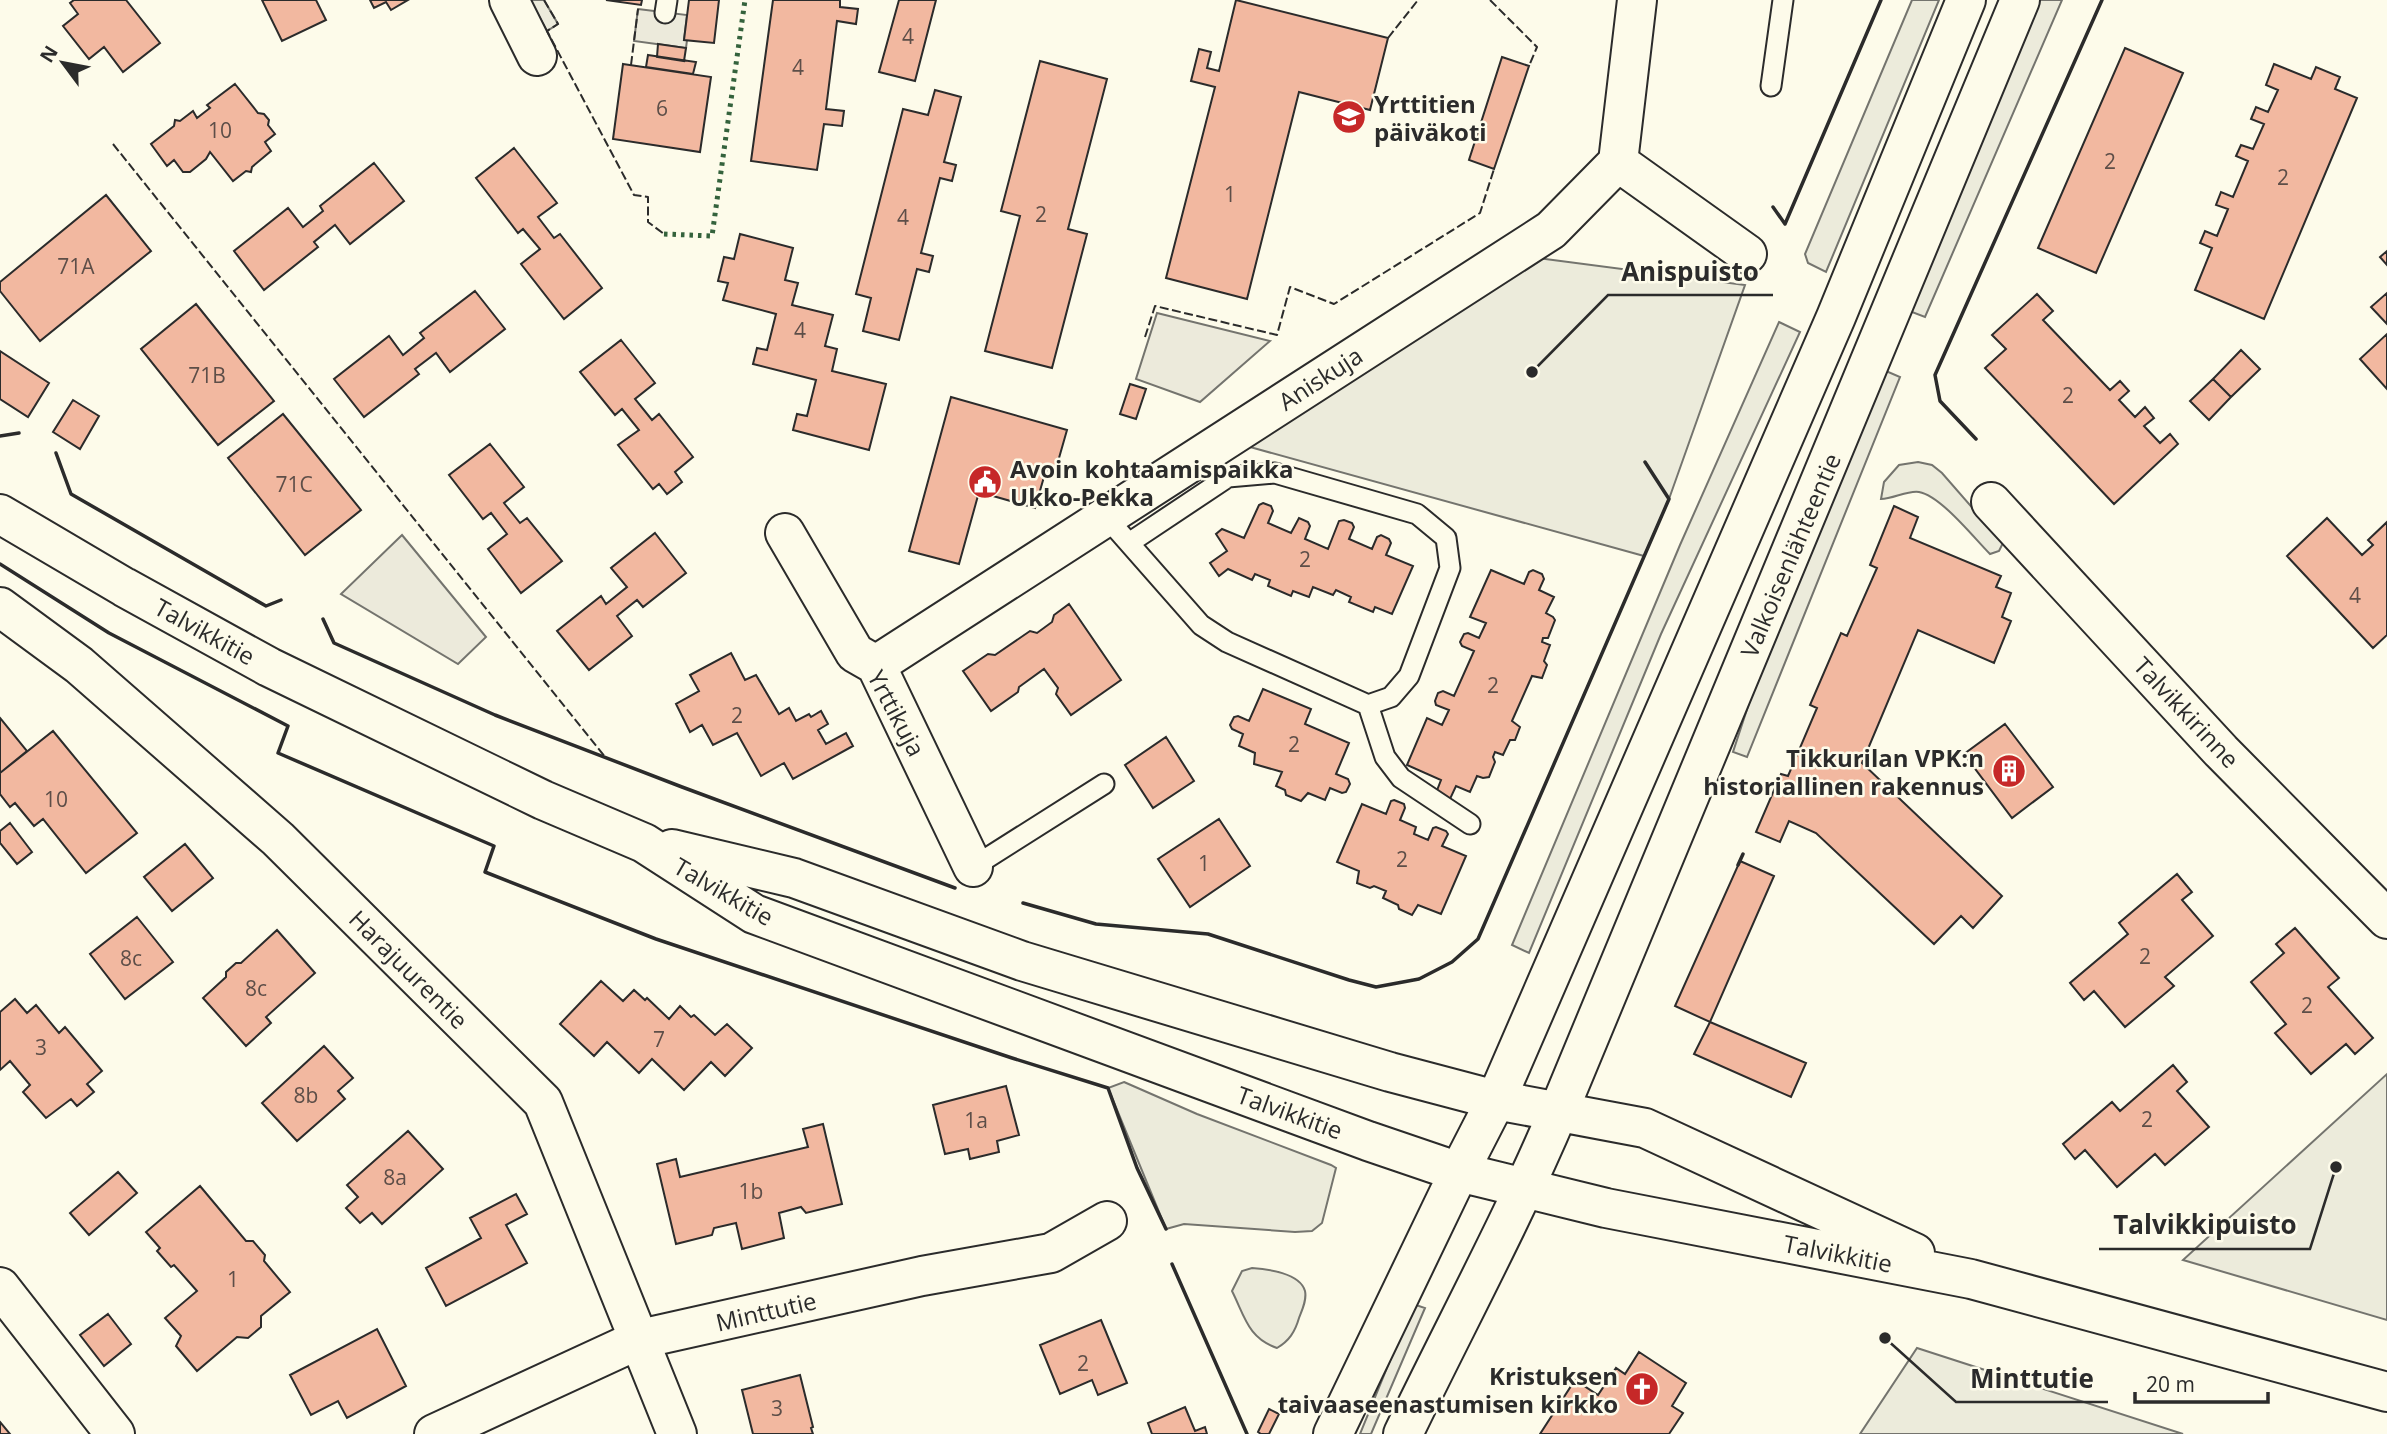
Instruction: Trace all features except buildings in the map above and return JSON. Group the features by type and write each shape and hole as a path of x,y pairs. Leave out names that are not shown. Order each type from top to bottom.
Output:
{"main road":[{"path":"509,0 537,56"},
{"path":"1637,0 1618,162 1747,254"},
{"path":"1333,1434 1496,1100 1831,328 1966,0"},
{"name":"Valkoisenlähteentie","path":"1403,1434 1476,1282 1525,1189 1559,1110 2020,0"},
{"name":"Aniskuja","path":"876,665 1118,530 1551,230 1618,162"},
{"name":"Talvikkirinne","path":"1991,502 2221,751 2387,919"},
{"name":"Talvikkitie","path":"0,514 124,587 269,667 542,800 644,843 754,914 1368,1141 1459,1172 1606,1208 1971,1279 2387,1392"},
{"name":"Yrttikuja","path":"785,533 855,653 876,665 973,867"},
{"name":"Harajuurentie","path":"0,607 79,665 278,839 543,1102 677,1434"},
{"name":"Talvikkitie","path":"644,843 794,877 1022,961 1390,1072 1496,1100 1645,1128 1971,1279"},
{"name":"Minttutie","path":"434,1434 640,1339 922,1276 1051,1253 1107,1221"},
{"path":"0,1287 116,1434"}],"lane":[{"path":"1771,86 1783,0"},
{"path":"1275,473 1417,514 1446,538 1450,568 1409,676 1391,697 1368,705 1227,642 1201,625 1118,530 1228,477 1275,473"},
{"path":"1368,705 1385,757 1401,778 1470,824"},
{"path":"973,867 1104,784"}],"shaded area":[{"path":"530,0 544,0 558,24 547,31"},
{"path":"1912,0 1939,0 1826,272 1808,263 1805,254"},
{"path":"2040,0 2062,0 1925,317 1904,309"},
{"path":"638,9 687,15 684,40 687,40 686,48 634,41"},
{"path":"1530,257 1745,285 1669,499 1644,556 1239,444"},
{"path":"1157,313 1270,341 1200,402 1136,379"},
{"path":"1779,322 1800,332 1661,634 1529,953 1512,945 1680,545"},
{"path":"1879,368 1900,377 1747,757 1733,752 1756,682"},
{"path":"1918,462 1932,465 1942,473 2003,543 1999,551 1990,554 1947,509 1928,495 1915,492 1881,499 1884,482 1899,465"},
{"path":"402,535 486,637 458,664 341,594"},
{"path":"2387,1074 2387,1320 2183,1260"},
{"path":"1124,1082 1197,1114 1336,1168 1322,1223 1312,1231 1295,1232 1184,1224 1166,1229 1108,1088"},
{"path":"1252,1268 1290,1276 1302,1285 1305,1291 1304,1305 1296,1328 1277,1348 1267,1344 1253,1332 1232,1291 1242,1271"},
{"path":"1413,1304 1425,1308 1371,1434 1360,1434"},
{"path":"1917,1348 2183,1434 1860,1434"}],"hedge":[{"path":"664,234 712,236 745,0"}],"fence":[{"path":"544,0 558,24 547,31 634,195 648,197 648,222 664,234"},
{"path":"1388,38 1418,0"},
{"path":"1490,0 1537,47 1529,66"},
{"path":"631,65 638,9"},
{"path":"113,144 606,758"},
{"path":"1145,337 1155,306 1277,335 1290,287 1334,304 1480,213 1494,169"}],"wall":[{"path":"1773,207 1785,224 1881,0"},
{"path":"1976,439 1940,401 1935,375 2102,0"},
{"path":"0,436 19,433"},
{"path":"56,453 71,494 266,606 281,600"},
{"path":"1023,903 1096,924 1208,934 1376,987 1419,979 1452,962 1478,939 1669,499 1645,462"},
{"path":"0,564 109,633 288,726 278,753 494,846 485,872 656,939 1108,1088 1137,1168 1166,1229"},
{"path":"323,619 334,643 495,715 955,888"},
{"path":"1738,865 1743,854"},
{"path":"1172,1264 1247,1434"}],"place":[{"name":"Yrttitien päiväkoti","path":"1349,117"},
{"name":"Anispuisto","path":"1532,372"},
{"name":"Avoin kohtaamispaikka Ukko-Pekka","path":"985,482"},
{"name":"Tikkurilan VPK:n historiallinen rakennus","path":"2009,771"},
{"name":"Talvikkipuisto","path":"2336,1167"},
{"name":"Minttutie","path":"1885,1338"},
{"name":"Kristuksen taivaaseenastumisen kirkko","path":"1642,1389"}]}
